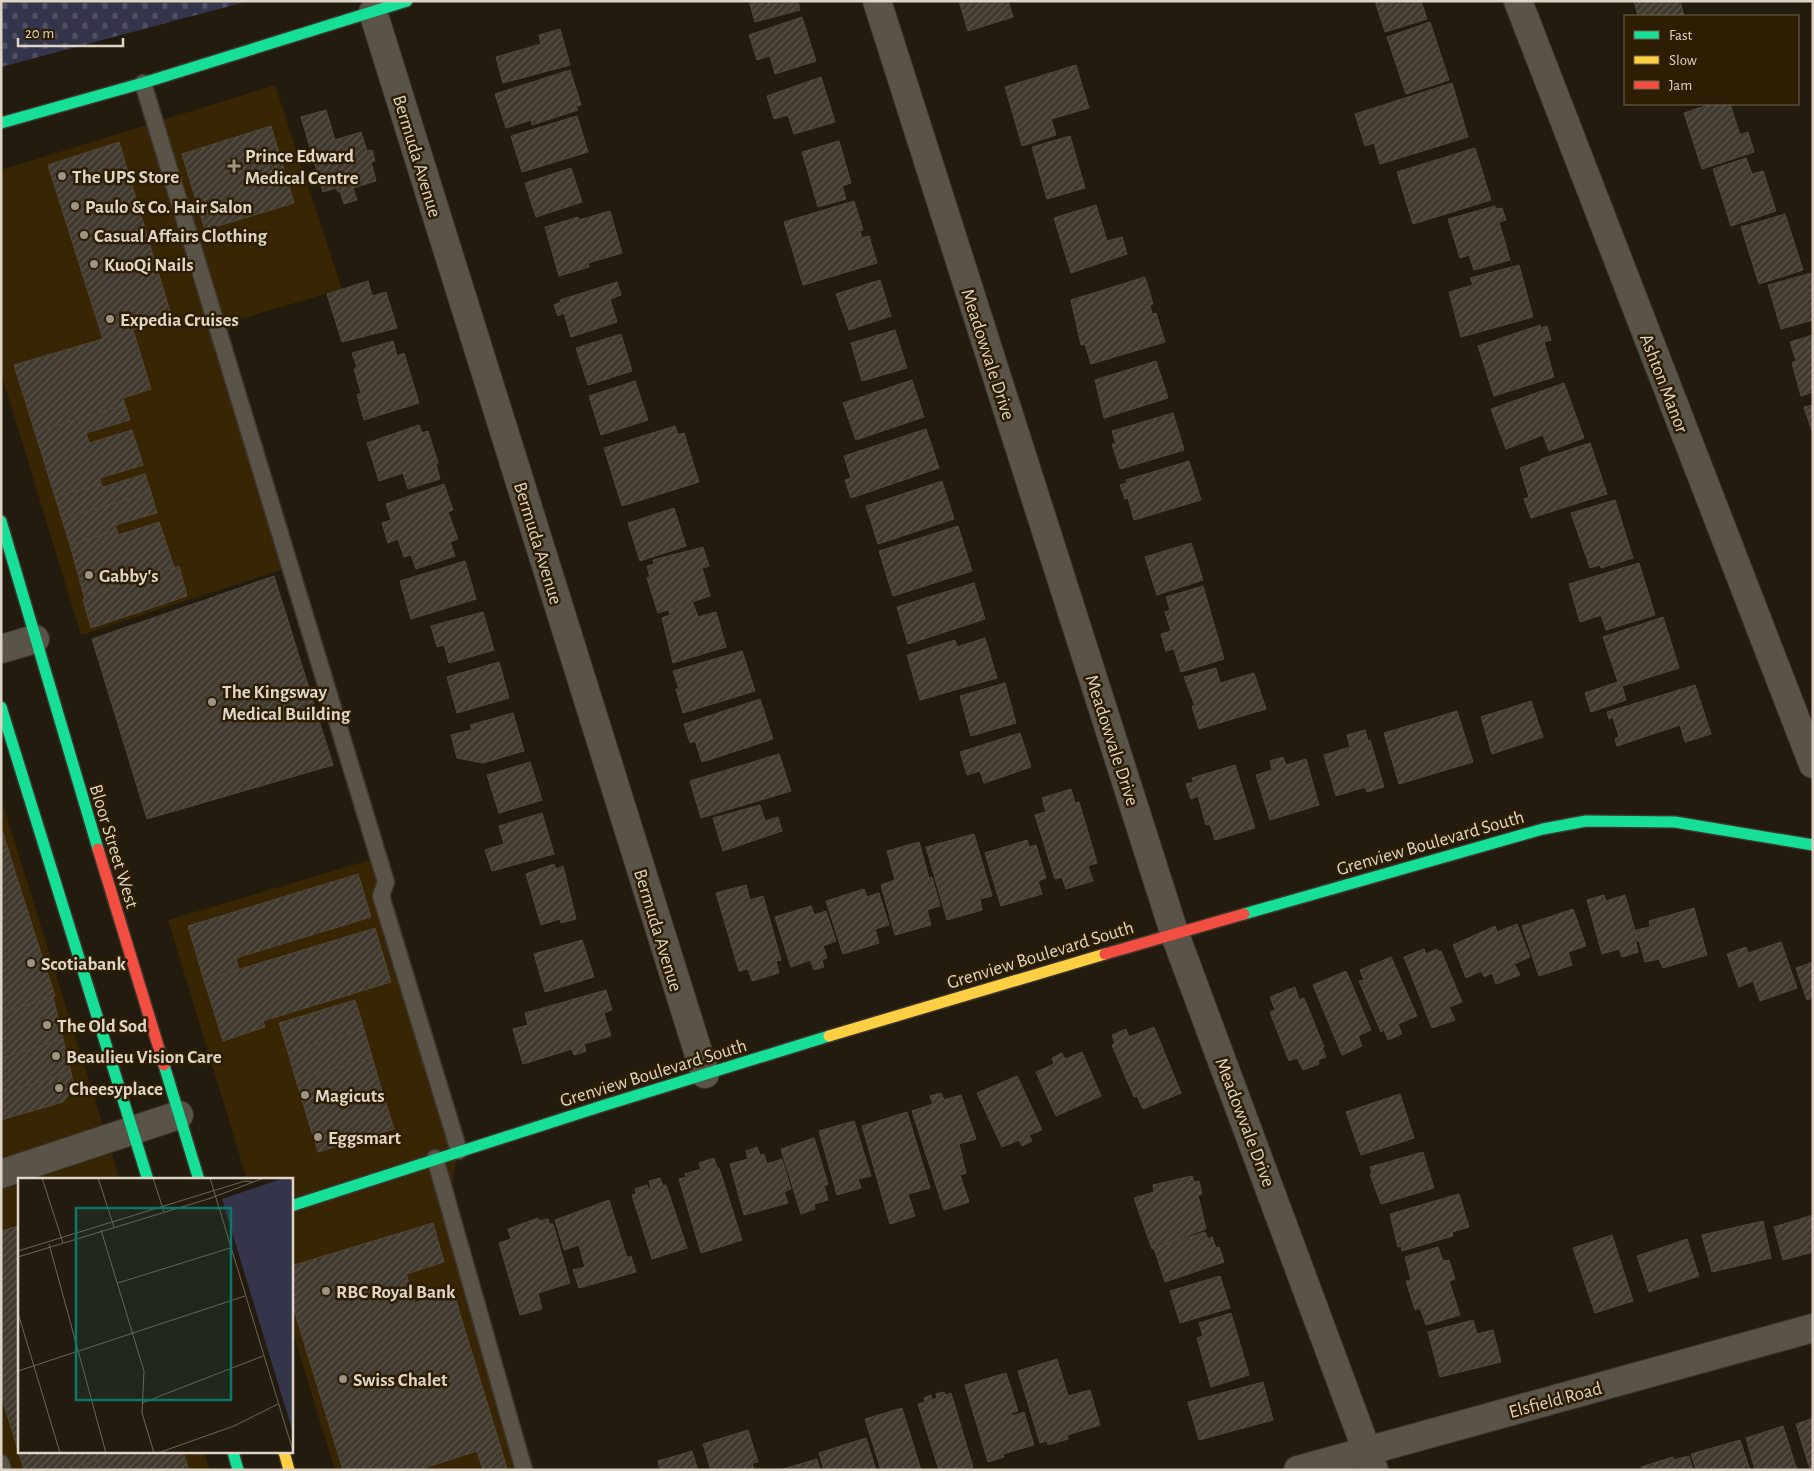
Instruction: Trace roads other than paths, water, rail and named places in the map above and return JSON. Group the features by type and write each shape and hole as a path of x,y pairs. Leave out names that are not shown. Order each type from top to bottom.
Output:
{"street":[{"path":"1,123 143,84 407,1"},
{"name":"Meadowvale Drive","path":"877,1 1174,932 1372,1460"},
{"name":"Ashton Manor","path":"1518,1 1813,764"},
{"name":"Bermuda Avenue","path":"373,12 705,1074"},
{"name":"Bloor Street West","path":"1,521 198,1178"},
{"path":"1,649 35,639"},
{"path":"1,707 147,1178"},
{"name":"Grenview Boulevard South","path":"292,1206 435,1158 705,1074 1174,932 1543,828 1586,820 1675,822 1813,845"},
{"path":"1,1174 179,1115"},
{"name":"Elsfield Road","path":"1298,1470 1372,1460 1813,1328"},
{"path":"234,1454 238,1470"},
{"path":"285,1454 289,1470"}],"lane":[{"path":"143,84 386,882 381,896 459,1151"},
{"path":"435,1158 524,1470"},
{"path":"1,1464 3,1470"}],"place":[{"name":"Prince Edward Medical Centre","path":"234,166"},
{"name":"The UPS Store","path":"62,176"},
{"name":"Paulo & Co. Hair Salon","path":"75,206"},
{"name":"Casual Affairs Clothing","path":"84,235"},
{"name":"KuoQi Nails","path":"94,264"},
{"name":"Expedia Cruises","path":"110,319"},
{"name":"Gabby's","path":"89,575"},
{"name":"The Kingsway Medical Building","path":"212,702"},
{"name":"Scotiabank","path":"31,963"},
{"name":"The Old Sod","path":"47,1025"},
{"name":"Beaulieu Vision Care","path":"56,1056"},
{"name":"Cheesyplace","path":"59,1088"},
{"name":"Magicuts","path":"305,1095"},
{"name":"Eggsmart","path":"318,1137"},
{"name":"RBC Royal Bank","path":"326,1291"},
{"name":"Swiss Chalet","path":"343,1379"}]}
